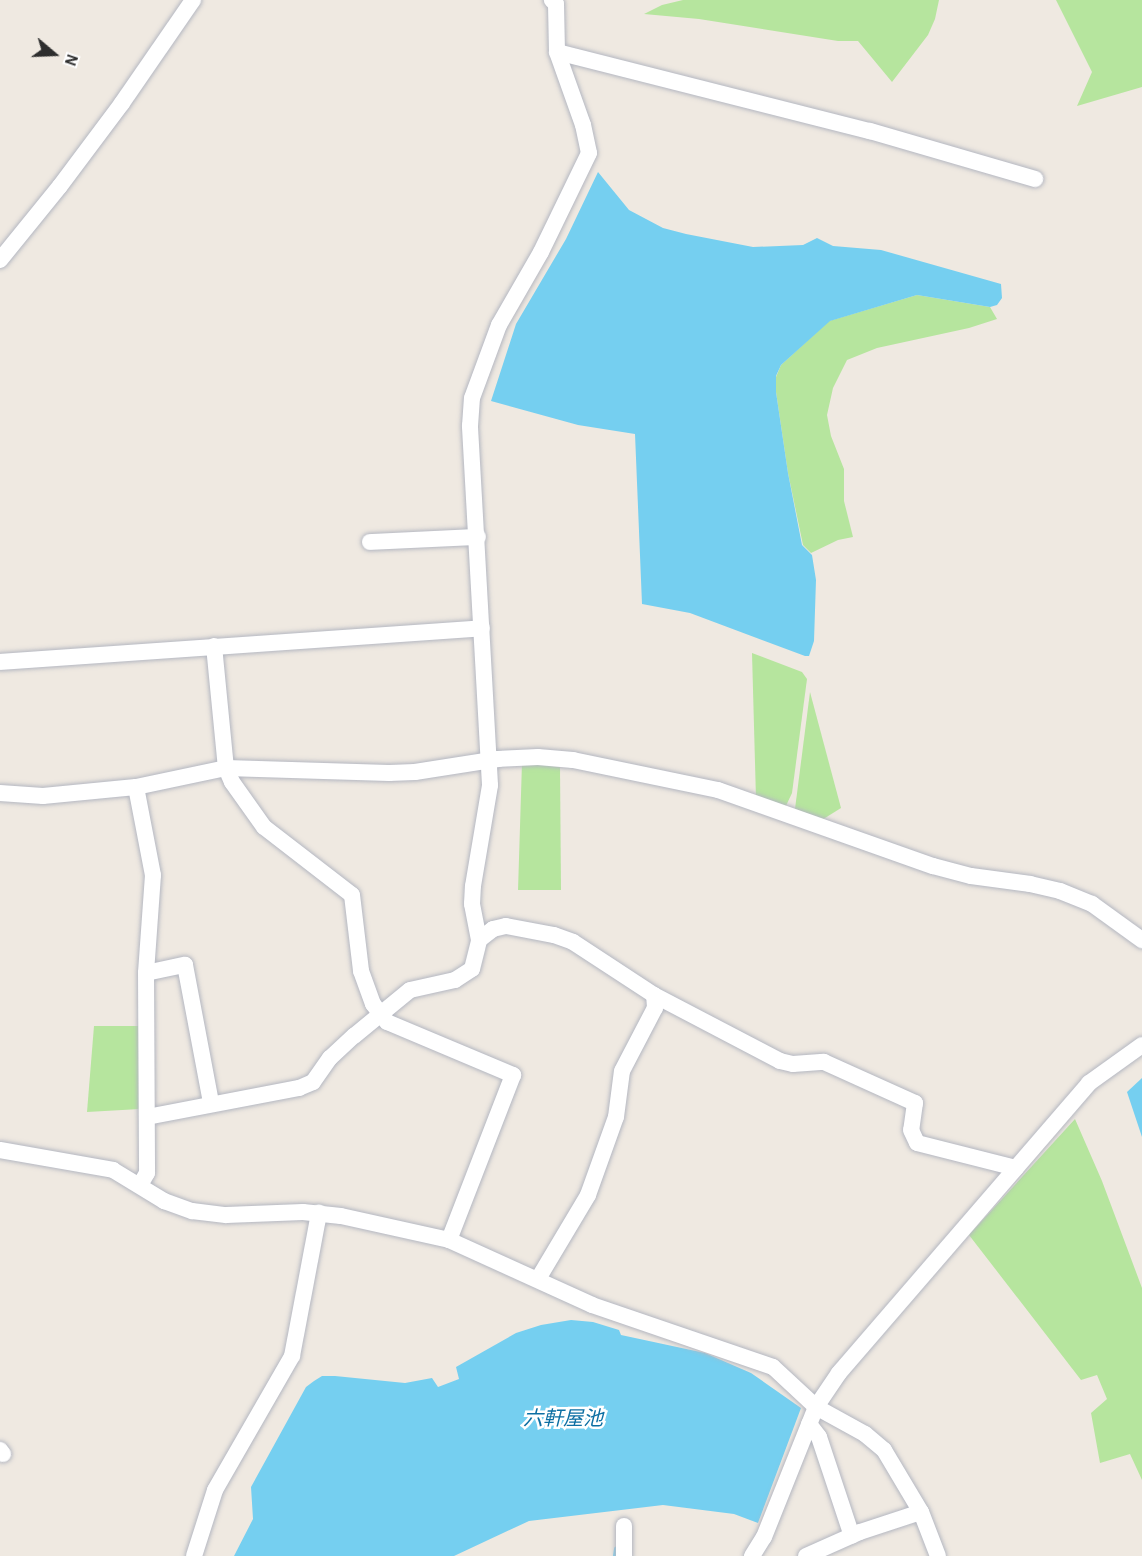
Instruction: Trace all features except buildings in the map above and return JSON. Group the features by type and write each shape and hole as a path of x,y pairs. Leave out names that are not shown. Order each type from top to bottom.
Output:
{"street":[{"path":"0,260 60,186 122,103 193,0"},
{"path":"147,1117 211,1103 300,1088 313,1082 330,1058 410,990 455,980 472,969 479,940 472,904 473,886 490,784 470,426 472,398 499,326 573,190 589,153 583,125 557,52 556,4 552,0"},
{"path":"557,52 870,131 1035,178"},
{"path":"370,542 478,537"},
{"path":"0,662 483,628"},
{"path":"214,646 226,768 238,790 264,827 352,895 361,971 373,1004 380,1015 387,1022 513,1076 449,1240"},
{"path":"0,793 44,796 136,787 226,768 389,773 538,757 573,760 718,790 933,866 971,876 1030,884 1060,891 1092,904 1142,940"},
{"path":"136,787 153,875 146,973 147,1173 140,1185"},
{"path":"479,940 493,929 506,926 554,935 573,942 654,996 780,1061 793,1064 824,1062 915,1103 911,1130 917,1143 1016,1168"},
{"path":"146,973 185,965 211,1103"},
{"path":"538,1279 588,1195 616,1117 622,1071 654,1008 654,996"},
{"path":"752,1556 764,1538 816,1407 839,1372 1089,1083 1142,1045"},
{"path":"0,1150 113,1170 164,1201 192,1211 226,1215 319,1213 449,1240 592,1305 773,1367 816,1407 865,1434 884,1450 921,1512 938,1556"},
{"path":"194,1556 215,1490 292,1356 319,1213"},
{"path":"809,1424 819,1437 852,1536"},
{"path":"806,1556 852,1536 921,1512"},
{"path":"624,1526 624,1556"}],"green space":[{"path":"683,0 939,0 935,19 928,35 892,82 858,41 838,41 699,19 644,14 662,5"},
{"path":"1056,0 1142,0 1142,87 1077,106 1092,72"},
{"path":"917,295 990,307 997,319 969,328 877,348 847,360 833,388 827,415 831,436 844,469 844,501 853,537 838,540 811,553 803,545 788,473 776,392 776,377 781,365 829,321"},
{"path":"752,653 802,672 807,679 792,793 785,808 756,799"},
{"path":"810,692 841,808 817,823 795,809"},
{"path":"522,762 560,767 561,890 518,890"},
{"path":"94,1026 141,1026 140,1109 87,1112"},
{"path":"1075,1119 1102,1181 1142,1288 1142,1480 1130,1454 1100,1463 1091,1413 1107,1399 1097,1375 1081,1380 969,1235"}],"water":[{"path":"598,172 629,210 663,228 753,247 803,245 817,238 833,246 881,250 1001,284 1002,298 997,305 990,307 917,295 830,321 781,365 776,376 776,392 788,473 802,545 812,555 816,580 814,641 809,656 690,613 642,604 635,434 578,425 491,401 516,324 566,239"},
{"path":"1142,1078 1142,1137 1127,1092"},
{"name":"六軒屋池","path":"571,1320 593,1322 619,1330 621,1335 705,1353 751,1373 801,1408 758,1523 734,1514 663,1505 529,1521 454,1556 234,1556 253,1519 251,1487 306,1387 314,1381 322,1376 405,1383 432,1378 438,1387 459,1379 456,1367 516,1333 541,1325"}],"waterway":[{"path":"615,1556 616,1549"}]}
